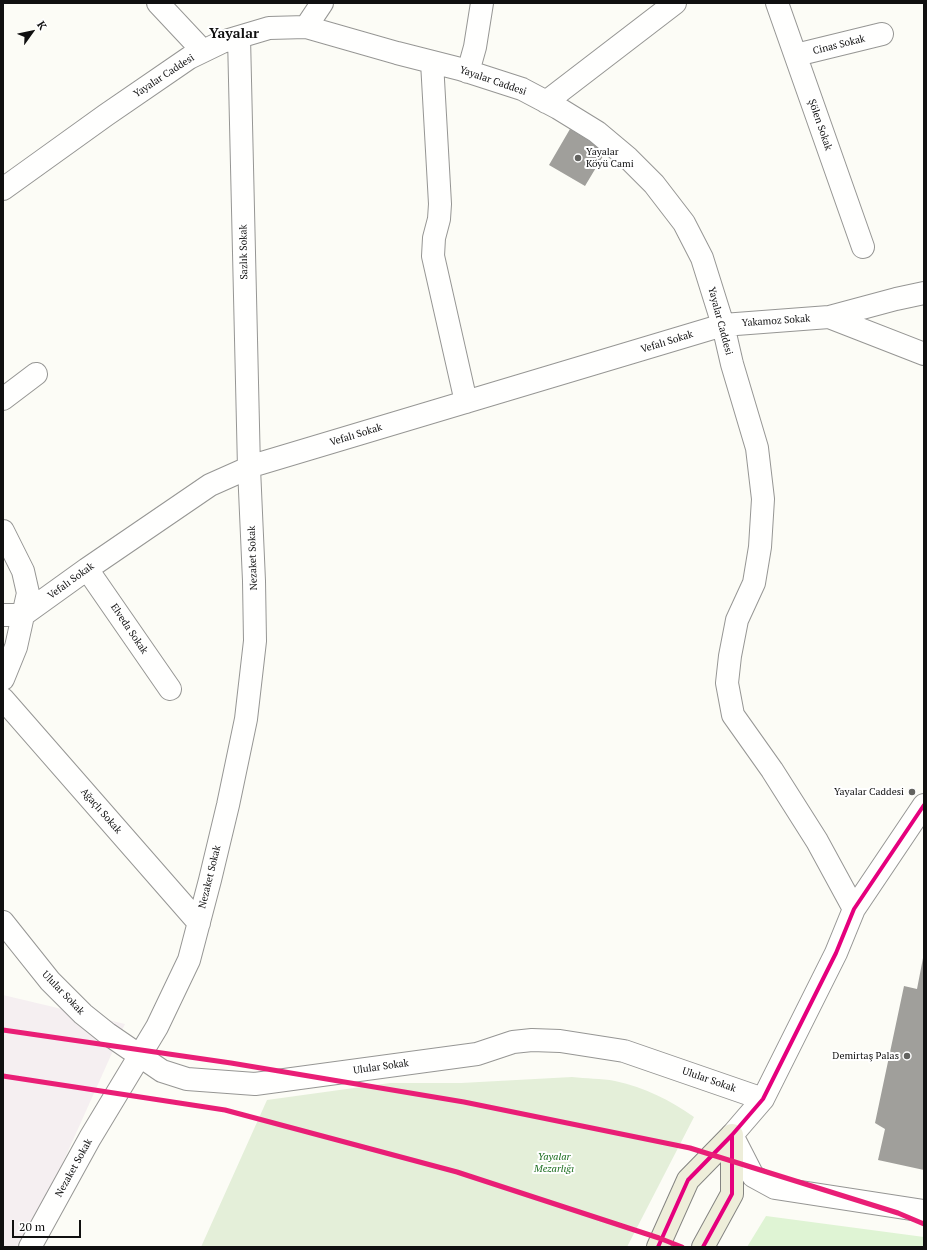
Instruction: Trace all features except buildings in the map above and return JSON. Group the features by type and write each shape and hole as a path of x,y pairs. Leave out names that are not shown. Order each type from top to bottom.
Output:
{"main road":[{"path":"658,1247 688,1180 732,1135"},
{"path":"703,1247 732,1194 732,1135"}],"street":[{"path":"158,3 203,51"},
{"path":"306,28 322,3"},
{"path":"468,72 482,3"},
{"path":"546,102 674,3"},
{"name":"Şölen Sokak","path":"777,3 862,247"},
{"name":"Yayalar Caddesi","path":"3,189 189,58 222,42 269,28 306,28 468,72 522,89 597,132 628,158 654,184 684,222 702,258 723,326 732,364 757,448 763,499 760,547 754,583 737,620 730,656 727,683 733,715 772,770 817,840 854,909"},
{"name":"Cinas Sokak","path":"796,55 882,34"},
{"name":"Sazlık Sokak","path":"239,37 249,468"},
{"path":"432,62 440,204 439,220 434,238 433,256 466,402"},
{"name":"Yakamoz Sokak","path":"723,326 829,317 924,293"},
{"path":"829,317 924,354"},
{"name":"Vefalı Sokak","path":"13,615 88,569 210,485 249,468 723,326"},
{"path":"3,399 36,374"},
{"name":"Nezaket Sokak","path":"30,1247 90,1138 157,1026 189,960 228,805 246,719 255,641 249,468"},
{"path":"3,531 23,571 28,593 13,615 16,647 3,679"},
{"name":"Elveda Sokak","path":"88,569 170,689"},
{"name":"Ağaçlı Sokak","path":"3,699 199,923"},
{"path":"924,805 854,909 836,953 763,1099 732,1135 753,1176 774,1188 924,1211"},
{"name":"Ulular Sokak","path":"3,922 50,981 83,1014 108,1034 162,1071 187,1079 255,1084 477,1054 513,1042 532,1040 560,1041 624,1051 763,1099"}],"shaded area":[{"path":"3,995 125,1024 25,1247 3,1247"}],"green space":[{"name":"Yayalar Mezarlığı","path":"572,1077 610,1080 637,1087 666,1100 694,1117 627,1247 201,1247 267,1100 390,1083 461,1083"},
{"path":"766,1216 924,1237 924,1247 747,1247"}],"transit line":[{"path":"658,1247 688,1180 732,1135 763,1099 836,953 854,909 924,805"},
{"path":"3,1030 231,1063 464,1102 690,1148 898,1213 924,1224"},
{"path":"3,1076 225,1110 457,1172 659,1238 682,1247"},
{"path":"703,1247 732,1194 732,1135"}],"place":[{"name":"Yayalar Köyü Cami","path":"578,158"},
{"name":"Yayalar Caddesi","path":"912,792"},
{"name":"Demirtaş Palas","path":"907,1056"}],"district":[{"name":"Yayalar","path":"234,34"}]}
